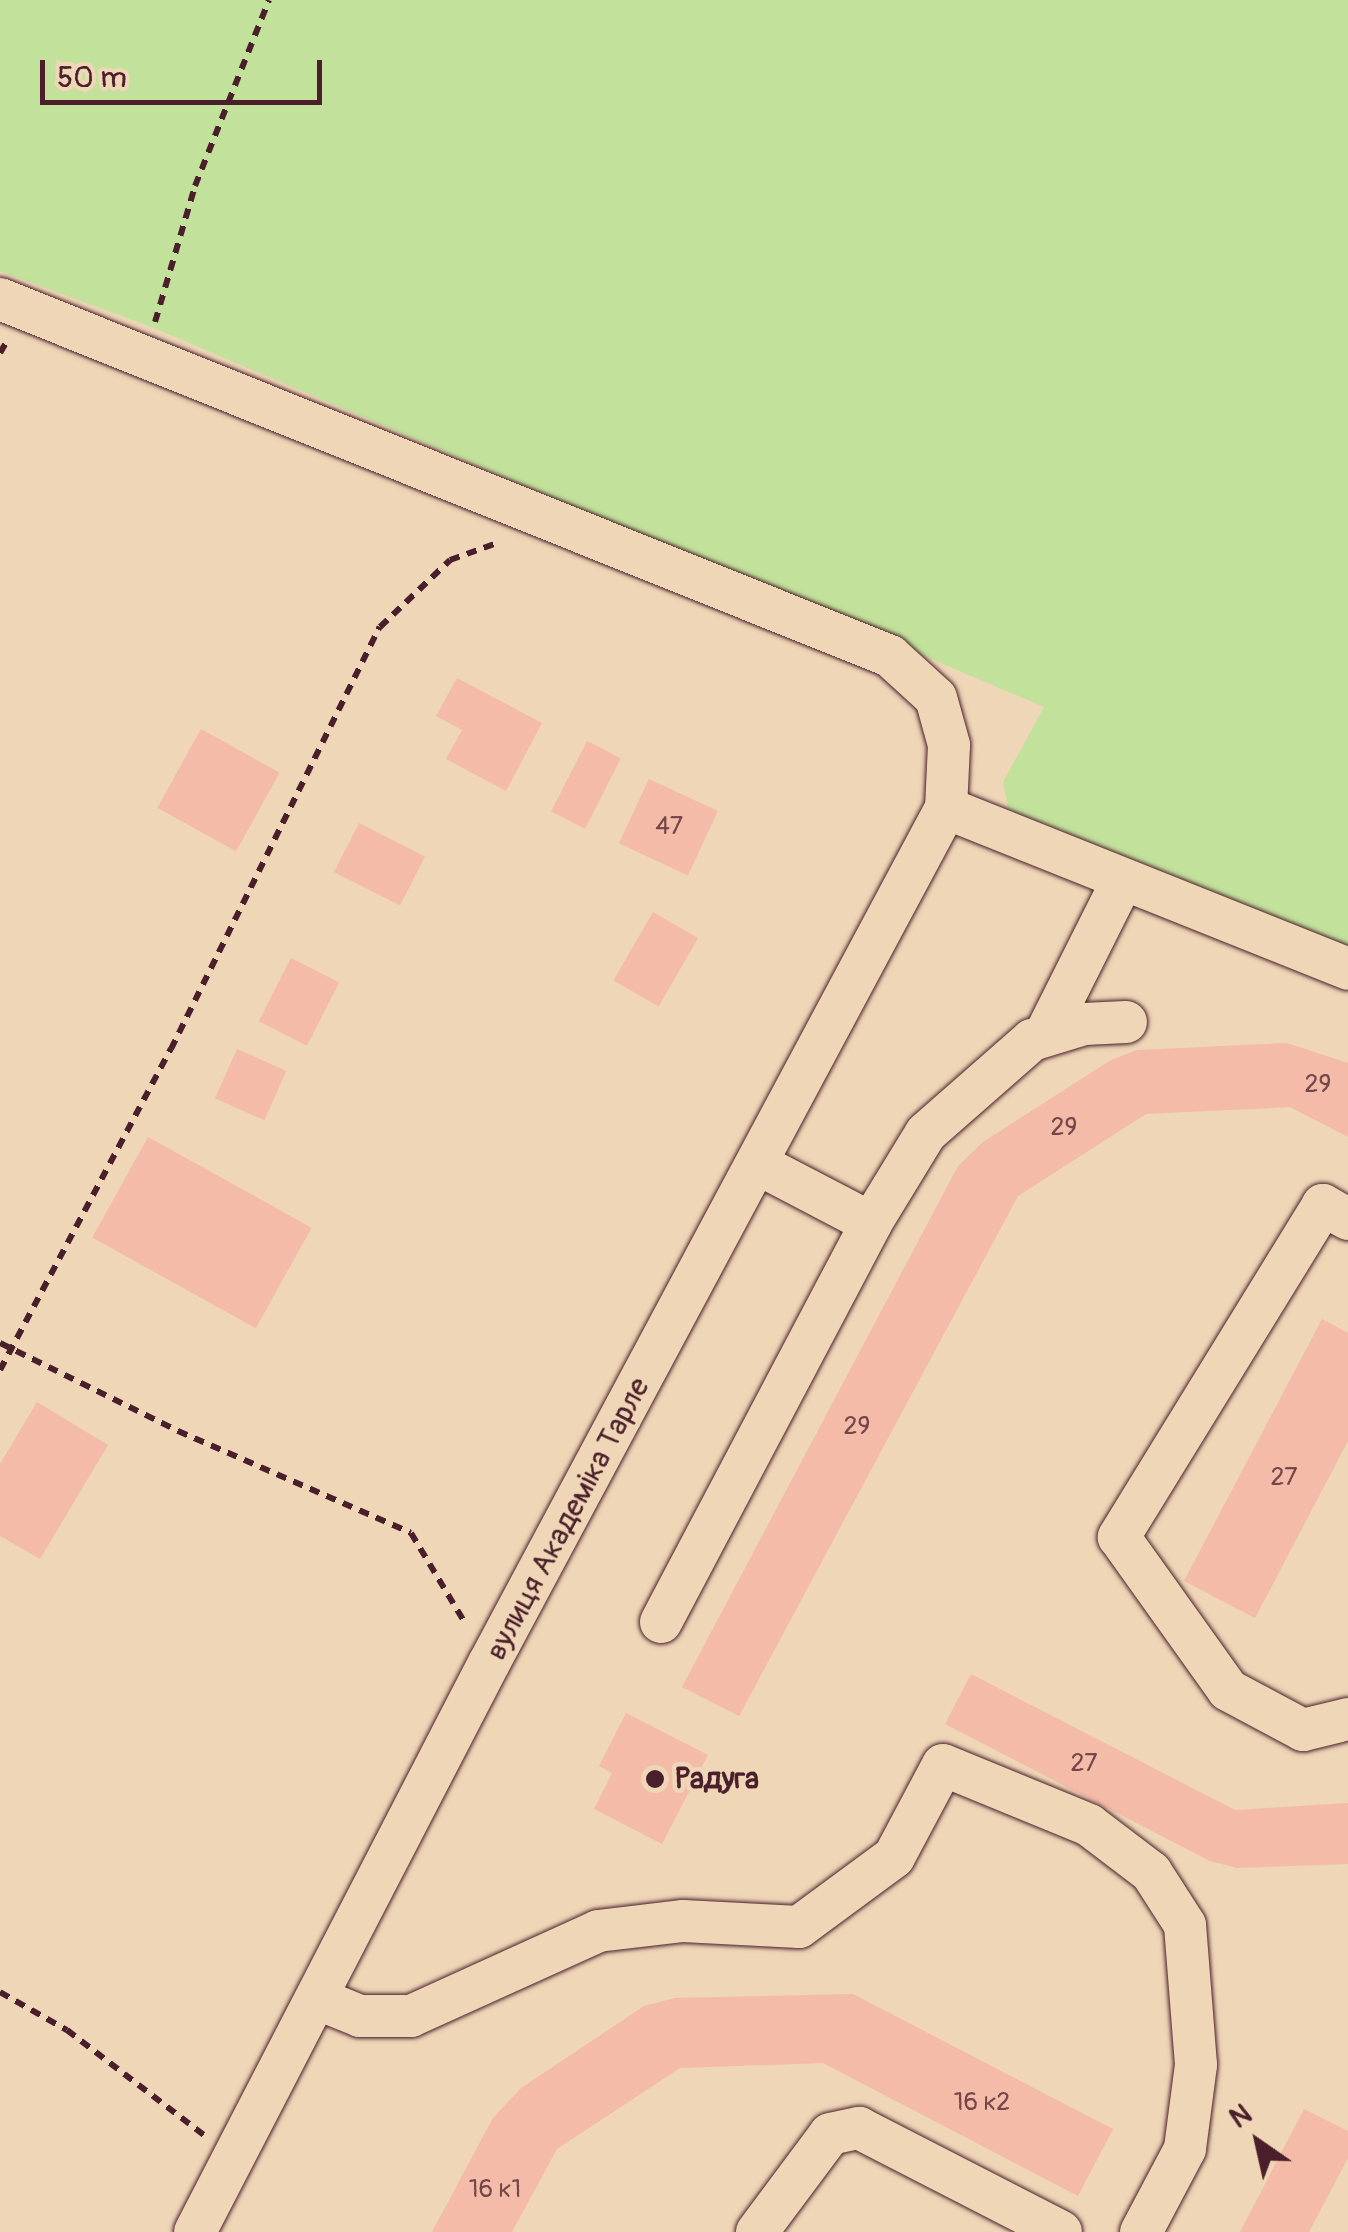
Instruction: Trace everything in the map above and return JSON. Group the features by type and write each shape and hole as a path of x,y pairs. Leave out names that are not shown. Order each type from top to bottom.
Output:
{"street":[{"path":"0,300 909,669 936,698 945,719 946,808 1348,969"},
{"name":"вулиця Академіка Тарле","path":"195,2232 489,1663 760,1165 946,808"},
{"path":"1045,1036 1122,879"},
{"path":"661,1622 871,1223 926,1133 1032,1040 1084,1024 1126,1022"},
{"path":"760,1165 871,1223"},
{"path":"1348,1219 1323,1206 1119,1537 1228,1690 1303,1730 1348,1719"},
{"path":"318,1999 360,2016 411,2016 598,1931 683,1921 798,1927 894,1857 943,1765 1089,1825 1151,1872 1185,1925 1196,2065 1185,2149 1140,2232"},
{"path":"757,2232 830,2134 859,2128 1061,2232"}],"path":[{"path":"145,357 195,186 269,0"},
{"path":"0,1370 171,1049 380,627 450,560 550,523"},
{"path":"0,1342 412,1533 489,1663"},
{"path":"0,1992 67,2030 234,2157"}],"green space":[{"path":"0,0 1348,0 1348,947 1008,809 1003,782 1044,707 154,328 0,271"}],"building":[{"path":"457,678 542,723 506,791 446,759 462,730 436,716"},
{"path":"201,729 280,773 236,851 157,808"},
{"path":"587,741 621,758 585,829 551,811"},
{"path":"649,779 718,811 688,875 619,843"},
{"path":"359,823 425,857 400,906 334,872"},
{"path":"653,912 698,938 659,1006 614,980"},
{"path":"291,958 339,983 307,1046 259,1021"},
{"path":"1287,1043 1348,1063 1348,1137 1290,1107 1146,1114 1018,1196 739,1716 682,1687 958,1166 983,1142 1111,1060 1137,1050"},
{"path":"237,1049 286,1071 264,1120 215,1098"},
{"path":"148,1137 312,1228 256,1328 92,1238"},
{"path":"1322,1319 1348,1333 1348,1441 1255,1618 1184,1581"},
{"path":"37,1402 108,1445 40,1559 0,1536 0,1464"},
{"path":"971,1674 1235,1810 1348,1803 1348,1864 1237,1868 1210,1861 945,1724"},
{"path":"626,1713 708,1755 662,1844 594,1809 612,1773 599,1766"},
{"path":"853,1994 1113,2129 1078,2196 823,2063 680,2068 557,2149 512,2232 432,2232 493,2118 521,2088 644,2006 675,1998"},
{"path":"1304,2109 1348,2131 1348,2158 1309,2232 1240,2232"}],"place":[{"name":"Радуга","path":"655,1779"}]}
